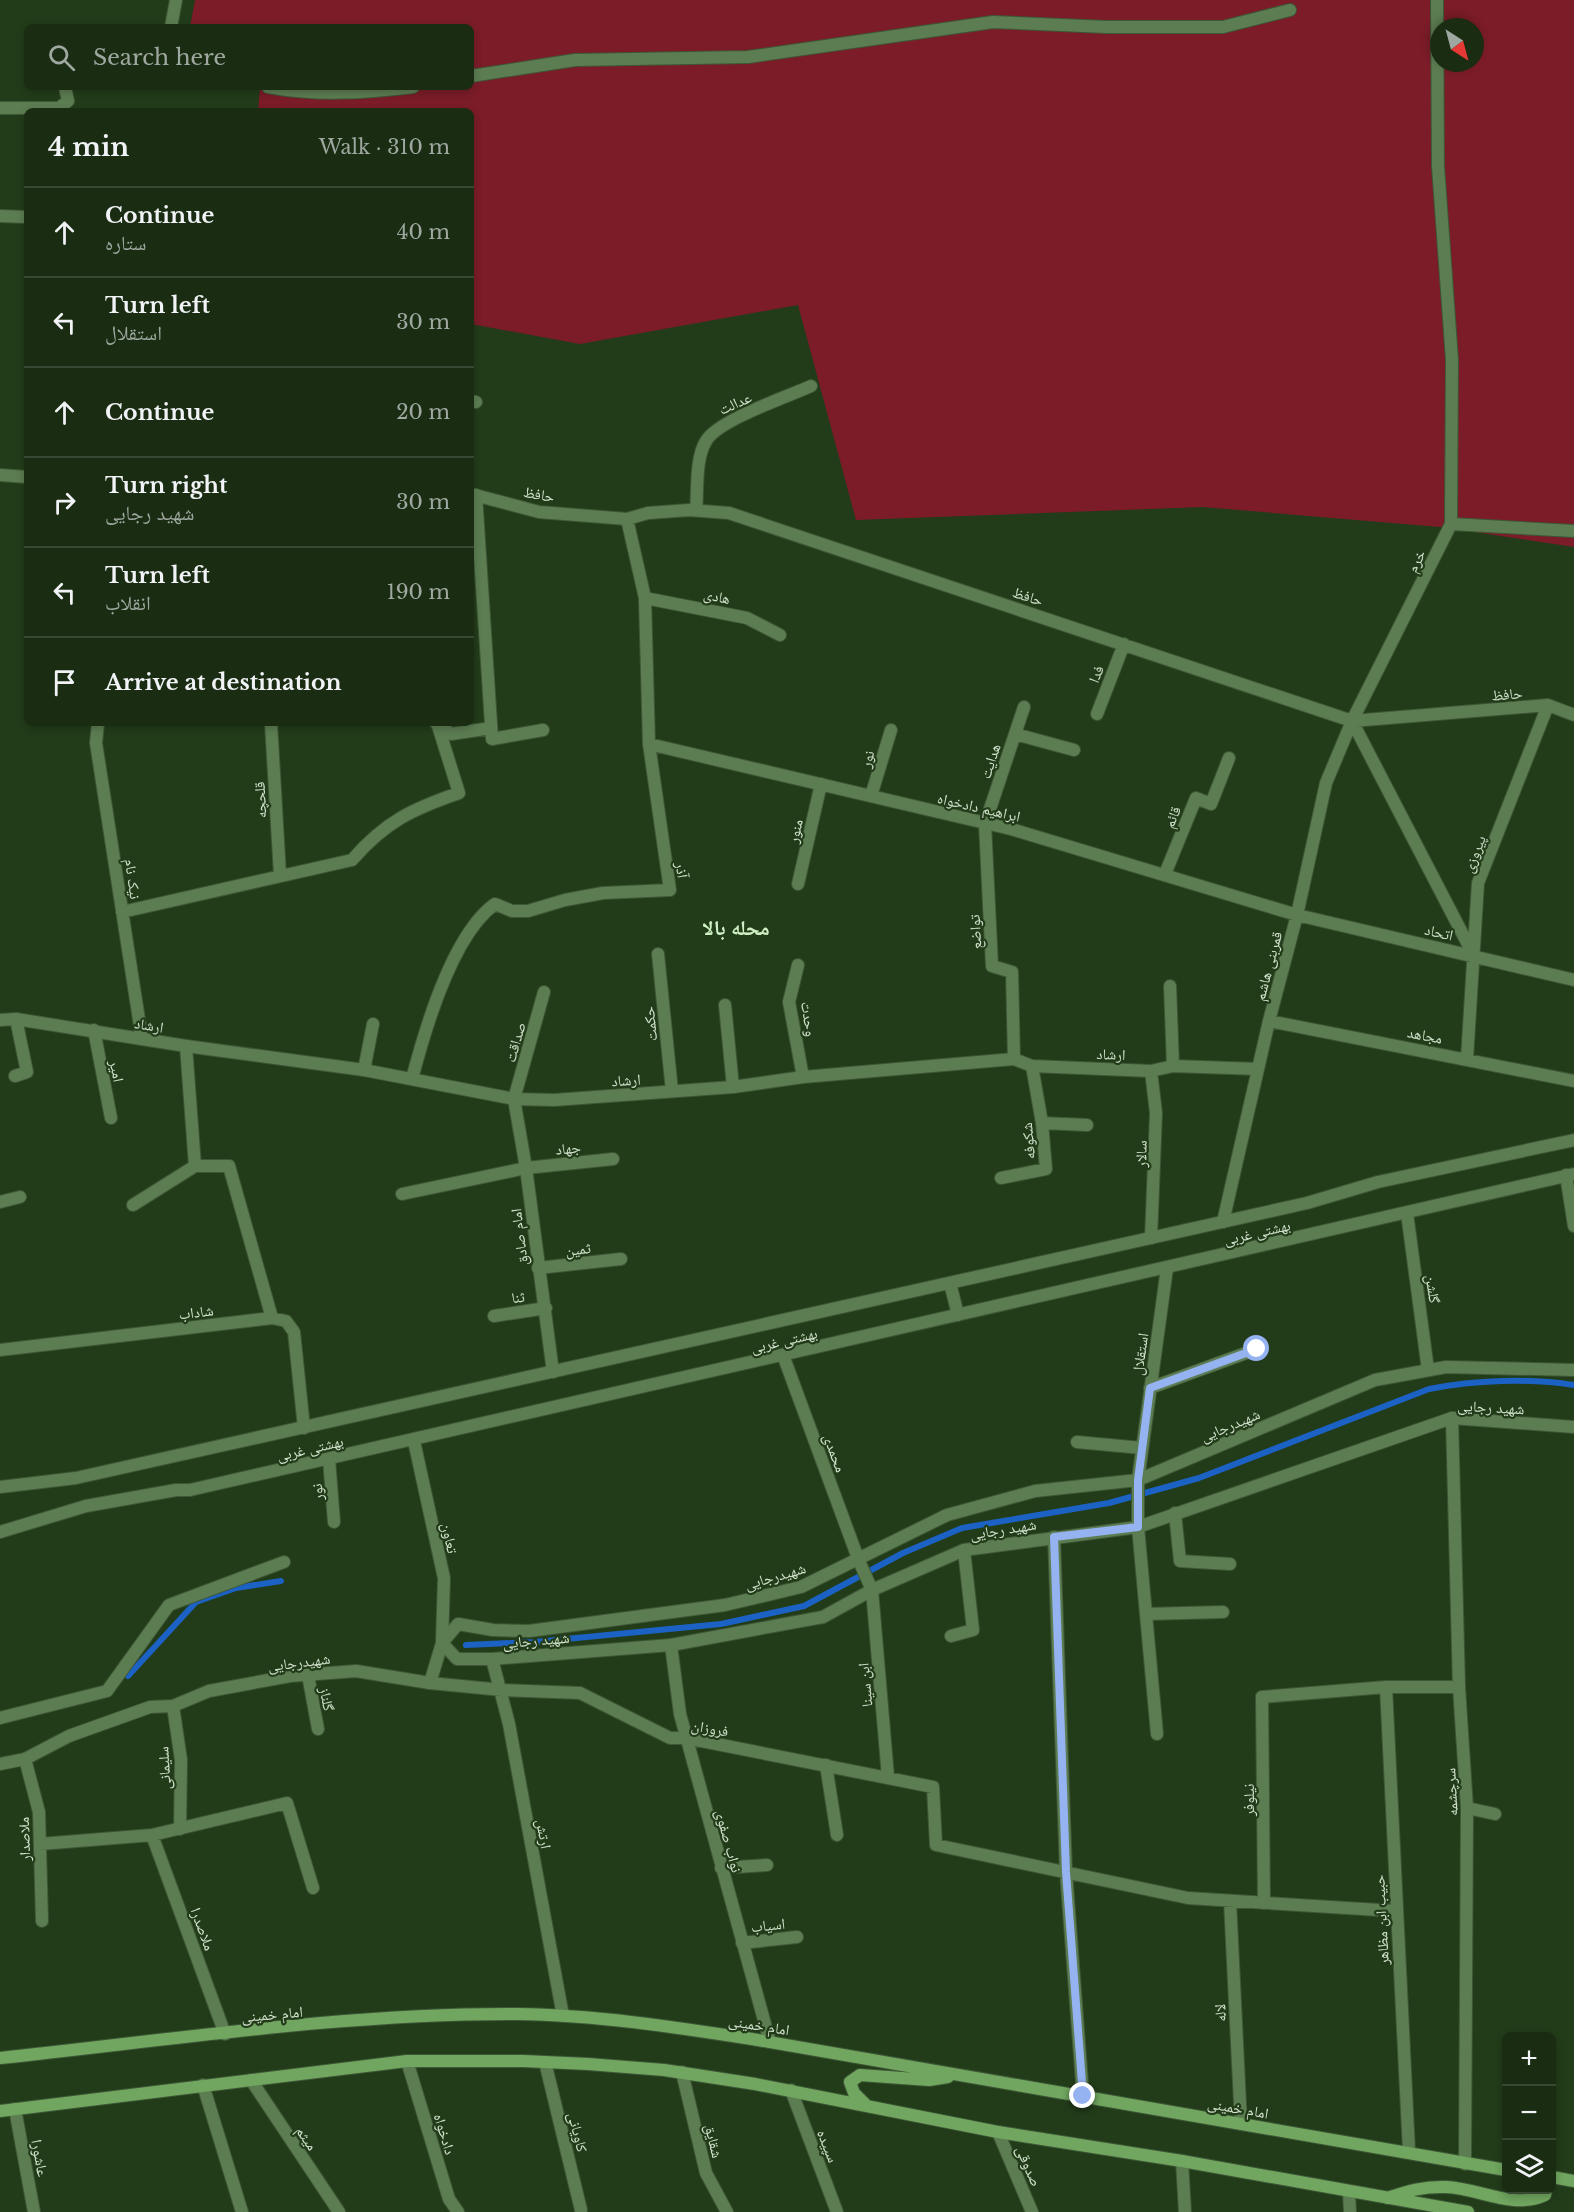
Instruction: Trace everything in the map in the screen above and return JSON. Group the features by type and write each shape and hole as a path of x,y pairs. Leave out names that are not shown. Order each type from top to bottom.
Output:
{"main road":[{"name":"امام خمینی","path":"0,2058 225,2034 444,2015 563,2016 672,2026 770,2042 1409,2151 1465,2164 1502,2169"},
{"path":"0,2111 407,2061 545,2061 682,2072 865,2104 998,2132 1182,2161 1349,2193 1468,2212"},
{"path":"865,2104 854,2093 850,2082 860,2075 929,2080 958,2075"},
{"path":"1556,2178 1574,2181"},
{"path":"1386,2199 1418,2187 1448,2187 1513,2200 1535,2200 1545,2194"}],"street":[{"path":"172,24 176,0"},
{"path":"1437,0 1437,166 1452,360 1451,524 1574,531"},
{"path":"474,76 575,60 748,57 993,22 1107,27 1223,27 1290,10"},
{"path":"0,108 69,106 66,90"},
{"path":"286,90 358,93 386,90"},
{"path":"0,216 24,218"},
{"name":"عدالت","path":"696,510 702,451 705,442 718,427 812,386"},
{"path":"0,475 24,477"},
{"path":"474,494 492,739 543,730"},
{"name":"حافظ","path":"474,494 539,512 627,519 648,513 696,510 729,513 1352,721 1548,705 1574,715"},
{"name":"آذر","path":"412,1079 427,1023 464,943 481,913 495,904 512,910 528,911 565,900 603,893 670,890 649,744 645,598 627,519"},
{"name":"خرم","path":"1352,721 1451,524"},
{"name":"هادی","path":"645,598 747,618 780,635"},
{"name":"فدا","path":"1097,714 1124,644"},
{"name":"پیروزی","path":"1467,1059 1478,883 1548,705"},
{"name":"هدایت","path":"985,824 1024,707"},
{"path":"1352,721 1473,955"},
{"name":"قمربنی هاشم","path":"1223,1222 1269,1021 1297,915 1326,783 1352,721"},
{"name":"نیک نام","path":"98,726 96,743 142,1039"},
{"name":"قلحچه","path":"271,726 280,875"},
{"path":"122,912 352,860 374,835 416,808 459,793 437,726"},
{"path":"439,726 451,734 491,728"},
{"name":"نور","path":"871,796 891,730"},
{"path":"1014,734 1074,750"},
{"name":"ابراهیم دادخواه","path":"649,744 985,824 1165,874 1297,915"},
{"name":"قائم","path":"1165,874 1196,798 1211,804 1229,758"},
{"name":"منور","path":"798,884 821,784"},
{"name":"تواضع","path":"985,824 992,966 1012,972 1014,1059"},
{"name":"اتحاد","path":"1297,915 1574,980"},
{"name":"حکمت","path":"658,954 672,1091"},
{"name":"وحدت","path":"798,965 789,1002 803,1077"},
{"path":"1170,986 1173,1066"},
{"name":"صداقت","path":"514,1100 544,992"},
{"path":"725,1005 732,1088"},
{"path":"15,1076 27,1072 16,1019"},
{"name":"ارشاد","path":"0,1020 16,1019 186,1046 364,1070 514,1100 554,1100 732,1088 803,1077 1014,1059 1032,1066 1151,1071 1173,1066 1258,1069"},
{"name":"مجاهد","path":"1269,1021 1574,1081"},
{"path":"364,1070 373,1024"},
{"name":"امیر","path":"94,1030 111,1118"},
{"path":"186,1046 195,1166"},
{"name":"شکوفه","path":"1001,1178 1046,1169 1042,1123 1032,1066"},
{"name":"سالار","path":"1151,1071 1156,1113 1151,1238"},
{"name":"امام صادق","path":"514,1100 526,1168 553,1372"},
{"path":"1042,1123 1087,1125"},
{"name":"بهشتی غربی","path":"0,1487 76,1478 304,1428 1307,1203 1378,1182 1574,1140"},
{"name":"جهاد","path":"402,1194 526,1168 613,1159"},
{"path":"133,1206 195,1166 229,1166 272,1318 286,1321 294,1332 304,1428"},
{"path":"1570,1174 1574,1226"},
{"name":"بهشتی غربی","path":"0,1532 86,1506 176,1490 190,1490 414,1441 1570,1174"},
{"path":"0,1202 20,1197"},
{"name":"گلشن","path":"1407,1213 1428,1370"},
{"name":"ثمین","path":"538,1268 621,1258"},
{"name":"استقلال","path":"1157,1734 1138,1527 1138,1480 1167,1268"},
{"path":"950,1283 958,1315"},
{"name":"ثنا","path":"494,1316 546,1308"},
{"name":"شاداب","path":"0,1350 272,1318"},
{"path":"1150,1388 1257,1349"},
{"name":"محمدی","path":"783,1355 872,1590"},
{"name":"شهیدرجایی","path":"442,1643 458,1624 493,1630 529,1631 724,1605 801,1587 947,1515 1035,1491 1138,1480 1375,1380 1446,1367 1574,1370"},
{"name":"شهید رجایی","path":"442,1643 457,1659 492,1659 672,1645 823,1617 872,1590 964,1550 1138,1527 1452,1418 1574,1427"},
{"name":"سرچشمه","path":"1452,1418 1459,1686 1467,1808 1465,2164"},
{"name":"تعاون","path":"414,1441 444,1578 442,1643"},
{"path":"1077,1442 1142,1448"},
{"name":"نور","path":"329,1459 334,1522"},
{"path":"1175,1514 1180,1561 1230,1564"},
{"path":"1054,1537 1066,1872 1083,2096"},
{"path":"951,1636 973,1630 964,1550"},
{"path":"0,1718 107,1691 169,1605 284,1562"},
{"name":"ابن سینا","path":"872,1590 888,1777"},
{"path":"1146,1614 1223,1612"},
{"path":"430,1683 442,1643"},
{"name":"نواب صفوی","path":"672,1645 680,1714 770,2042"},
{"name":"ارتش","path":"492,1659 502,1690 563,2016"},
{"name":"شهیدرجایی","path":"0,1764 25,1759 86,1730 150,1707 172,1706 209,1691 308,1675 356,1671 430,1683"},
{"name":"گلناز","path":"308,1675 318,1729"},
{"name":"فروزان","path":"430,1683 502,1690 580,1693 670,1738 686,1738 933,1787 936,1845 1066,1872"},
{"path":"1386,1687 1459,1686"},
{"name":"نیلوفر","path":"1264,1903 1262,1697 1386,1687"},
{"name":"حبیب ابن مظاهر","path":"1386,1687 1395,1911 1409,2151"},
{"name":"سلیمانی","path":"172,1706 181,1760 180,1829"},
{"name":"ملاصدار","path":"25,1759 39,1812 42,1921"},
{"path":"826,1765 837,1835"},
{"path":"40,1844 152,1835 287,1803 313,1888"},
{"path":"1467,1808 1495,1814"},
{"name":"ملاصدرا","path":"152,1835 225,2034"},
{"path":"721,1868 767,1865"},
{"path":"1066,1872 1188,1898 1395,1911"},
{"name":"لاله","path":"1230,1901 1241,2124"},
{"name":"اسیاب","path":"742,1943 797,1938"},
{"name":"دادخواه","path":"407,2061 449,2199 458,2212"},
{"name":"کاویانی","path":"545,2061 581,2210"},
{"name":"شقایق","path":"682,2072 706,2174 727,2212"},
{"name":"میثم","path":"250,2080 339,2212"},
{"path":"203,2085 242,2212"},
{"name":"سپیده","path":"791,2090 837,2212"},
{"name":"عاشورا","path":"15,2109 34,2212"},
{"name":"صدوقی","path":"998,2132 1032,2212"},
{"path":"1182,2161 1185,2212"},
{"path":"1349,2193 1350,2212"}],"shaded area":[{"path":"195,0 1574,0 1574,547 1440,527 1203,507 856,520 798,305 580,344 474,325 474,108 258,108 260,90 474,90 474,24 191,24"}],"waterway":[{"path":"466,1645 535,1642 721,1624 804,1606 903,1553 962,1528 1109,1503 1199,1478 1429,1389 1501,1381 1538,1381 1574,1385"},
{"path":"128,1676 196,1602 236,1588 281,1581"}],"district":[{"name":"محله بالا","path":"736,928"}],"route":[{"path":"1083,2096 1066,1872 1054,1537 1138,1527 1138,1480 1150,1388 1257,1349"}]}
